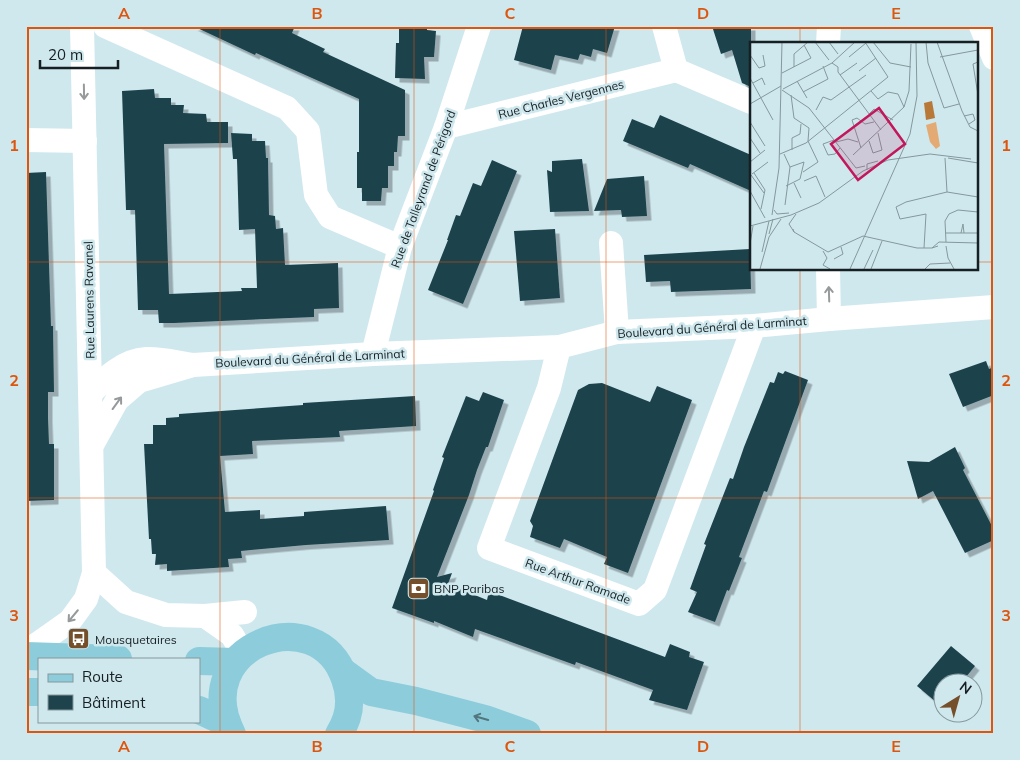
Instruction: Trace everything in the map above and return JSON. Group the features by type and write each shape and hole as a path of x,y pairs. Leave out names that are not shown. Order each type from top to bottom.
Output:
{"main road":[{"path":"229,729 223,708 223,691 227,676 239,658 251,647 271,638 284,637 299,638 312,642 334,659 342,671 348,688 350,707 345,725 339,734"},
{"path":"26,656 87,658"},
{"path":"200,661 239,658"},
{"path":"342,671 371,692 416,701 485,719 527,734"},
{"path":"200,711 229,729"}],"street":[{"name":"Rue Laurens Ravanel","path":"26,652 70,621 86,600 94,573 82,26"},
{"path":"105,26 288,108 308,131 316,194 330,217 400,247"},
{"name":"Rue de Talleyrand de Périgord","path":"373,354 400,247 446,127 480,26"},
{"path":"664,26 676,70 750,102"},
{"path":"828,26 828,42"},
{"path":"981,26 994,58"},
{"name":"Rue Charles Vergennes","path":"446,127 676,70"},
{"path":"26,140 85,141"},
{"path":"611,243 617,332"},
{"path":"828,270 829,319"},
{"name":"Boulevard du Général de Larminat","path":"91,393 104,380 127,364 146,359 193,365 373,354 558,347 617,332 754,326 994,307"},
{"name":"Rue Arthur Ramade","path":"558,347 549,388 489,548 639,604 655,590 754,326"},
{"name":"Boulevard du Général de Larminat","path":"92,444 117,400 138,381 193,365"},
{"path":"94,573 126,602 166,614 205,616 245,612"},
{"path":"205,616 232,635 239,658"}],"building":[{"path":"193,26 295,26 292,33 325,49 323,52 405,90 405,136 398,136 397,152 394,152 394,166 388,166 388,188 382,188 381,201 362,201 362,188 357,188 359,99 256,53 255,55"},
{"path":"399,26 427,26 427,30 436,31 434,57 424,57 425,79 395,78 396,43 399,43"},
{"path":"523,26 615,26 607,53 593,49 591,57 580,54 578,60 555,55 551,70 514,60"},
{"path":"712,26 751,26 750,87 742,83 732,50 721,54"},
{"path":"154,89 155,98 171,98 171,105 184,105 183,113 206,114 207,122 228,122 228,143 164,144 169,294 242,291 241,288 257,288 255,229 239,230 237,159 233,159 231,133 252,134 252,141 265,141 266,158 268,158 269,215 275,216 276,229 283,228 285,265 338,263 339,308 314,309 314,317 174,323 159,323 158,310 138,310 135,210 126,210 122,91"},
{"path":"660,115 750,155 750,191 690,164 688,168 623,141 632,119 654,128"},
{"path":"582,159 589,211 550,212 547,170 552,172 552,161"},
{"path":"492,160 517,171 463,304 428,290 456,215 460,216 473,183 481,186"},
{"path":"46,172 54,392 48,392 48,418 49,444 54,444 54,500 26,501 26,173"},
{"path":"644,176 647,216 622,217 621,210 594,211 607,179"},
{"path":"555,229 560,298 520,301 514,231"},
{"path":"750,249 751,289 671,292 670,281 646,282 644,255"},
{"path":"986,361 989,369 994,367 994,395 963,407 949,374"},
{"path":"785,371 808,380 767,492 764,491 739,557 742,558 715,622 688,612 697,592 690,589 706,545 704,544 730,478 733,479 770,382 774,383 778,372 783,374"},
{"path":"602,383 650,402 657,386 692,400 628,573 604,564 607,557 564,539 560,548 530,537 533,526 530,521 578,390 589,384"},
{"path":"483,392 504,400 488,447 486,447 437,577 452,573 448,584 487,600 489,591 665,657 670,644 690,652 689,657 704,662 687,710 649,700 653,690 576,662 575,665 475,629 473,637 434,621 434,623 392,608 434,491 444,458 442,457 466,396 479,401"},
{"path":"415,396 416,426 339,431 340,437 252,441 253,454 220,456 225,512 260,510 260,519 304,516 304,512 386,506 389,540 241,551 242,558 228,559 229,567 167,571 167,564 155,565 156,554 152,554 151,539 149,539 144,444 153,444 153,425 166,425 166,418 179,417 179,414 303,405 303,403"},
{"path":"955,447 965,468 963,470 994,530 994,540 965,553 933,491 918,499 907,461 929,462"},
{"path":"951,646 975,666 970,672 932,672 932,699 917,686"}],"place":[{"name":"BNP Paribas","path":"418,588"},
{"name":"Mousquetaires","path":"79,639"}]}
